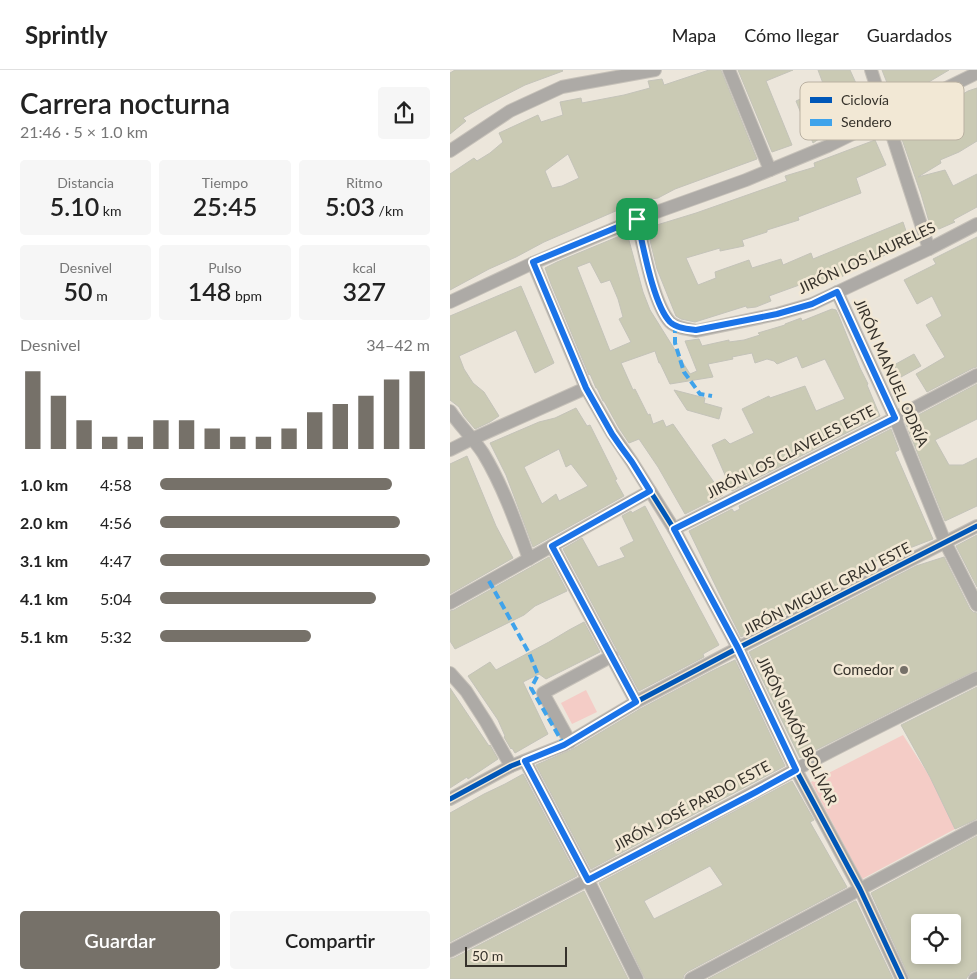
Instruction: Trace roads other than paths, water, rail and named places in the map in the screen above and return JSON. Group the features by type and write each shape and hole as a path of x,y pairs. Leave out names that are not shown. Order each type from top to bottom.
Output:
{"street":[{"path":"450,151 510,111 562,87 655,70"},
{"path":"729,70 770,170"},
{"path":"871,70 875,82"},
{"path":"958,82 977,73"},
{"path":"450,302 533,262 637,219 770,170 840,140"},
{"path":"893,140 929,249"},
{"name":"JIRÓN LOS LAURELES","path":"637,219 660,306 671,323 683,328 696,330 777,314 812,304 929,249 977,224"},
{"name":"JIRÓN SIMÓN BOLÍVAR","path":"533,262 586,388 612,434 674,529 738,648 796,770 860,889 902,979"},
{"name":"JIRÓN MANUEL ODRÍA","path":"837,292 895,418 945,542 977,605"},
{"name":"JIRÓN LOS CLAVELES ESTE","path":"674,529 977,375"},
{"path":"450,450 586,388"},
{"path":"450,411 482,452 509,504 529,559"},
{"path":"450,603 650,491"},
{"name":"JIRÓN MIGUEL GRAU ESTE","path":"450,799 511,766 570,742 636,702 977,526"},
{"path":"552,546 636,702"},
{"path":"570,742 543,693 612,656"},
{"path":"450,672 466,691 511,766"},
{"name":"JIRÓN JOSÉ PARDO ESTE","path":"450,950 977,678"},
{"path":"525,761 588,880 637,979"},
{"path":"691,979 977,827"}],"place":[{"name":"Comedor","path":"904,670"}]}
